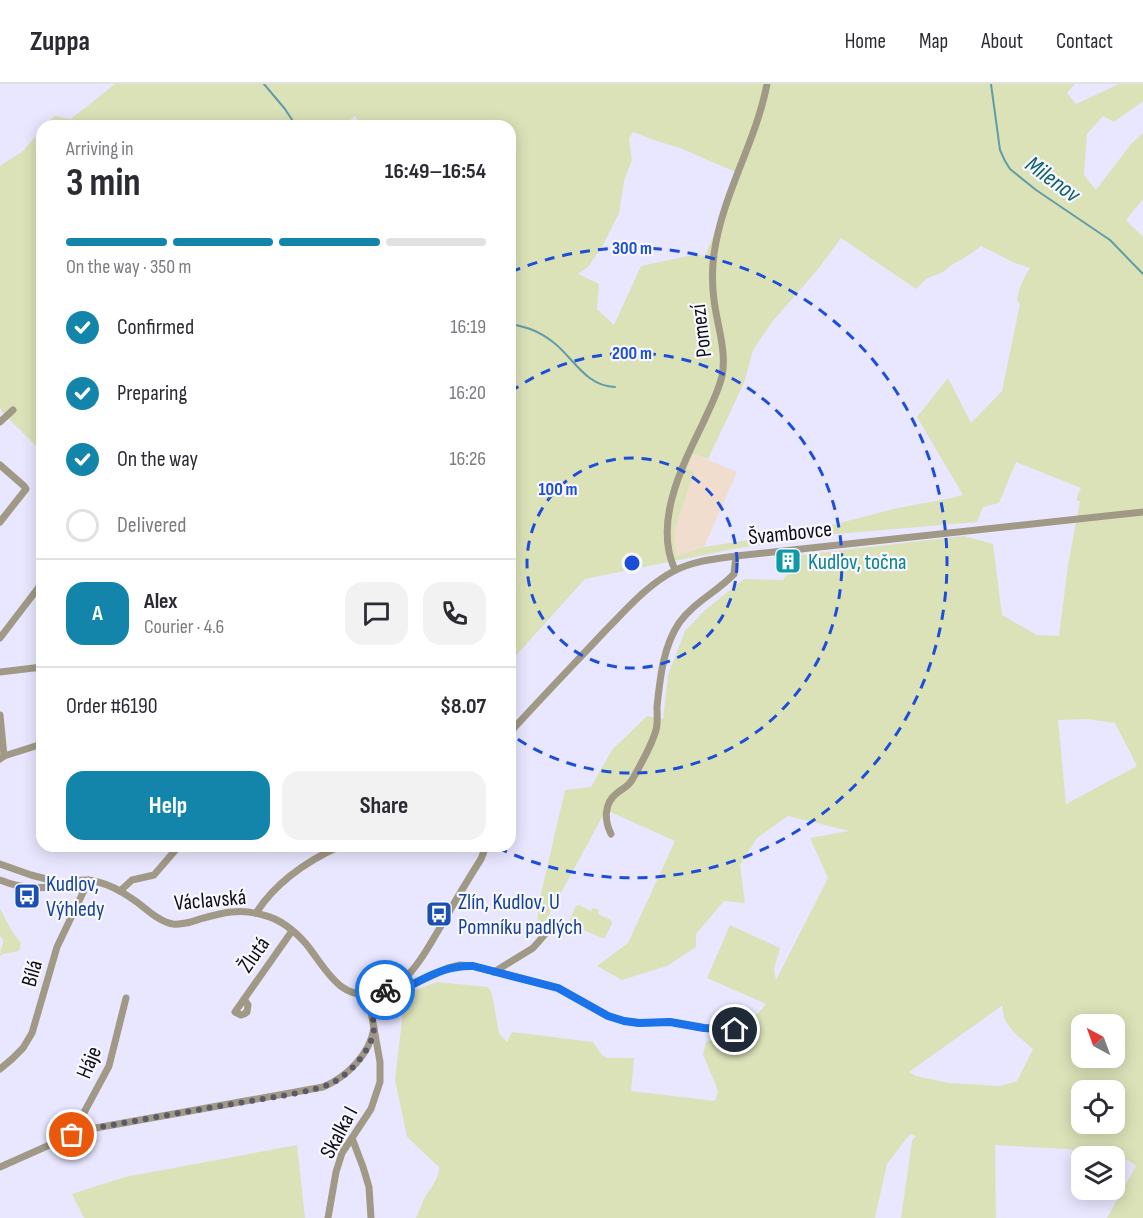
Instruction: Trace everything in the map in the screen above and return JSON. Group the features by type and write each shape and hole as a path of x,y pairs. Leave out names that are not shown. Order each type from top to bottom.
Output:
{"street":[{"name":"Pomezí","path":"675,570 670,560 667,540 674,488 717,393 722,374 721,336 714,301 714,254 720,226 761,107 766,84"},
{"path":"0,422 13,410"},
{"path":"0,465 26,489 0,522"},
{"name":"Švambovce","path":"516,727 642,594 675,570 706,561 736,556 1143,512"},
{"path":"611,834 606,816 609,802 632,780 657,729 660,678 670,639 679,623 692,608 727,582 734,574 736,556"},
{"path":"0,638 36,591"},
{"path":"0,672 36,668"},
{"path":"0,715 2,757 36,746"},
{"path":"120,891 136,879 154,875 174,852"},
{"path":"256,913 269,894 294,873 328,852"},
{"path":"368,994 390,988 413,970 484,852"},
{"path":"0,864 64,884"},
{"name":"Václavská","path":"0,880 18,887 34,888 51,887 75,880 99,882 120,891 171,923 187,923 228,912 256,913 274,919 292,931 307,945 327,974 340,986 354,993 368,994"},
{"name":"Bílá","path":"0,1069 23,1048 32,1033 57,947 89,880"},
{"name":"Žlutá","path":"244,999 292,931"},
{"path":"494,972 534,948 548,931"},
{"path":"390,988 397,992 437,972 460,965 473,966 558,988 608,1016 624,1021 670,1022 704,1028 735,1030"},
{"name":"Skalka I","path":"328,1218 336,1172 342,1153 371,1109 380,1082 380,1062 368,994"},
{"name":"Háje","path":"72,1135 109,1066 126,998"},
{"path":"0,1167 90,1129 323,1087 339,1080 360,1058 370,1042 374,1028"},
{"path":"352,1138 369,1187 370,1218"}],"shaded area":[{"path":"693,454 737,472 704,547 675,556 674,532 694,472 687,468"}],"green space":[{"path":"115,84 1075,84 1067,93 1076,104 1119,84 1143,84 1143,101 1114,122 1103,116 1087,134 1084,175 1096,190 1131,144 1143,133 1143,199 1126,220 1143,237 1143,1218 1107,1218 1117,1200 1125,1200 1125,1186 1136,1166 1125,1160 1125,1146 1071,1146 1071,1150 995,1145 996,1218 901,1218 912,1141 916,1136 910,1134 887,1164 875,1218 416,1218 436,1180 439,1167 407,1137 395,1080 405,994 437,982 488,987 492,994 499,1033 507,1042 512,1032 593,1042 607,1058 634,1058 631,1091 715,1101 718,1091 703,1054 706,1042 746,1022 766,1004 707,978 730,925 780,948 774,969 776,980 828,878 810,838 849,831 788,816 757,838 740,865 745,903 724,901 696,934 696,947 667,966 622,980 597,966 628,943 675,841 606,810 543,926 537,923 540,898 565,790 591,787 612,750 647,716 663,719 668,675 685,631 704,611 744,579 783,580 801,555 964,536 993,544 1002,615 1037,635 1059,636 1068,565 1080,501 1077,501 1077,496 1081,488 1016,462 999,503 983,507 977,522 813,536 733,549 585,579 516,655 516,120 358,120 355,116 350,120 50,120 54,116 71,119","holes":["633,132 680,148 738,175 705,256 697,254 641,266 614,325 597,309 599,284 578,274 588,267 602,247 619,213 624,181 632,160 629,139","841,238 916,289 926,279 943,272 981,246 1030,268 1018,296 1017,301 1020,304 1002,391 971,423 948,378 917,417 963,495 898,508 812,530 704,547 676,556 674,532 694,472 687,468 693,454 708,459 744,383 753,350 772,322 819,268","1087,719 1115,723 1137,766 1066,804 1058,720","1003,1005 1008,1024 1033,1049 1017,1081 1000,1086 949,1083 916,1076 909,1072"]},
{"path":"36,136 36,446 2,412 0,407 0,166 23,151"},
{"path":"579,905 591,911 593,908 599,910 598,914 611,920 612,923 605,938 570,924 569,921 576,906"},
{"path":"0,909 21,943 19,951 0,956 3,939 0,936"},
{"path":"297,1145 305,1218 84,1218 72,1194 125,1177"}],"waterway":[{"path":"264,84 292,120"},
{"name":"Milenov","path":"991,84 1000,150 1010,169 1036,190 1110,240 1143,274"},
{"path":"516,325 543,335 553,342 595,382 615,387"}],"way so far":[{"path":"72,1135 90,1129 283,1095 331,1084 348,1072 370,1042 374,1028 368,994 385,990"}],"place":[{"name":"Kudlov, točna","path":"788,561"},
{"name":"Kudlov, Výhledy","path":"27,896"},
{"name":"Zlín, Kudlov, U Pomníku padlých","path":"439,914"}],"route":[{"path":"385,990 390,988 397,992 448,968 460,965 473,966 558,988 608,1016 624,1021 670,1022 704,1028 735,1030"}]}
